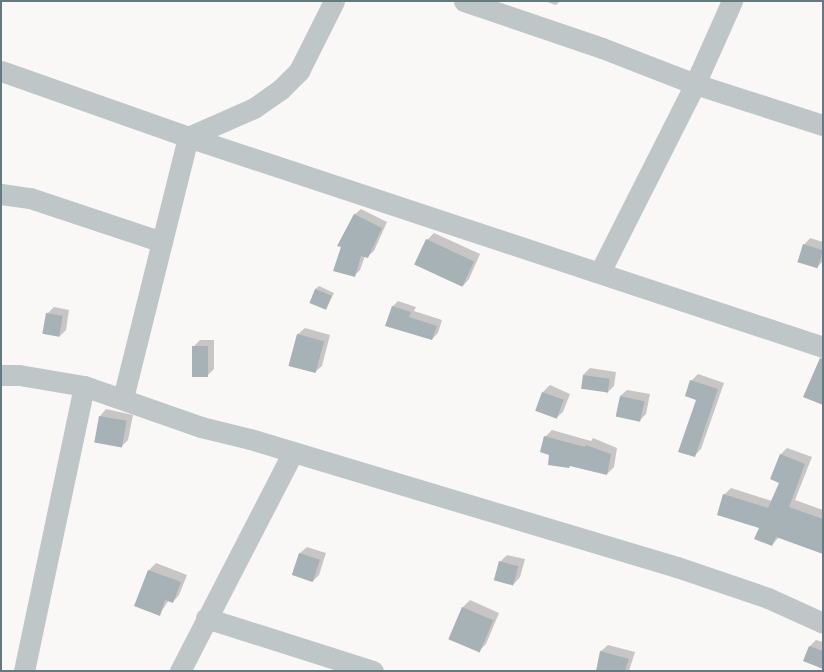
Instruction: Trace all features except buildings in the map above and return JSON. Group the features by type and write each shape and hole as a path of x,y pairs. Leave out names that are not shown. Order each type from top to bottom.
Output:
{"street":[{"path":"188,137 254,108 280,90 299,71 334,1"},
{"path":"464,1 595,45 695,84 823,125"},
{"path":"600,272 695,84 732,1"},
{"path":"1,71 188,137 823,347"},
{"path":"123,398 188,137"},
{"path":"1,194 30,198 162,242"},
{"path":"1,375 19,375 84,386 123,398 201,427 293,452 670,565 768,598 823,623"},
{"path":"24,671 84,386"},
{"path":"180,671 206,618 265,510 293,452"},
{"path":"206,618 373,671"}]}
